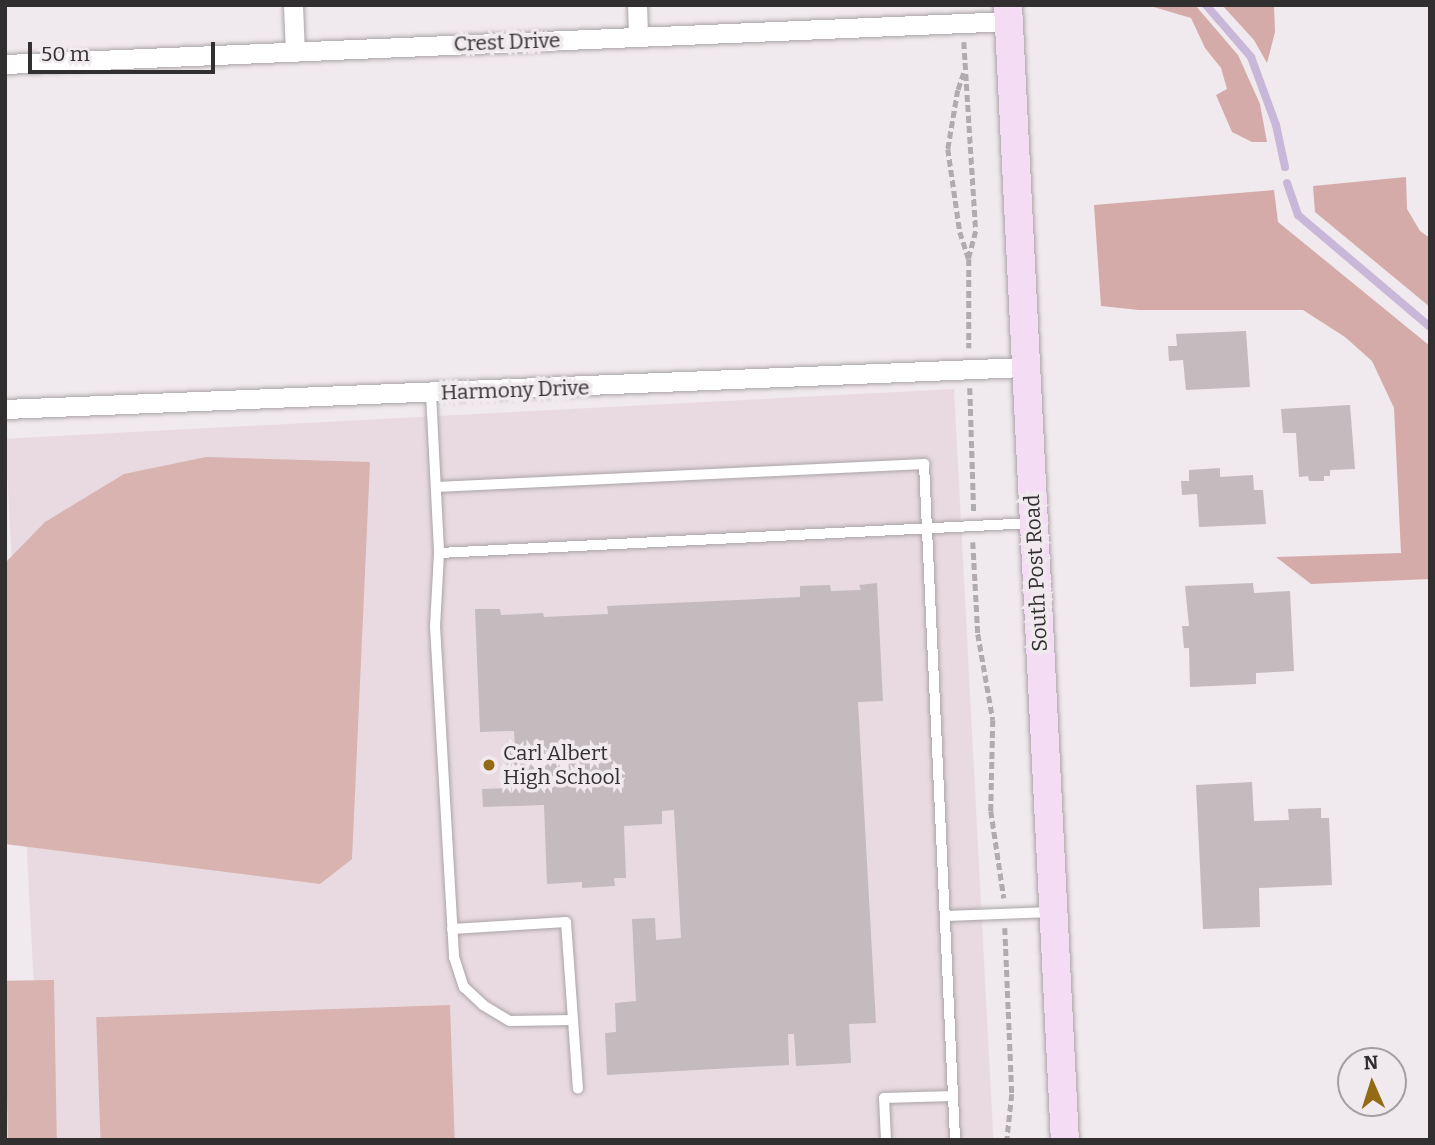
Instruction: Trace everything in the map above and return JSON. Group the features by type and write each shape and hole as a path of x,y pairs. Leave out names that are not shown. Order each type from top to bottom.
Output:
{"main road":[{"name":"South Post Road","path":"1008,13 1065,1140"}],"street":[{"path":"293,5 295,51"},
{"path":"637,5 638,37"},
{"name":"Crest Drive","path":"5,64 638,37 1008,13"},
{"name":"Harmony Drive","path":"5,409 1025,368"}],"lane":[{"path":"431,393 439,554 435,626 454,957 464,987 483,1005 510,1021 573,1020"},
{"path":"436,487 924,464 955,1140"},
{"path":"439,554 1033,523"},
{"path":"945,916 1053,912"},
{"path":"452,929 566,922 578,1089"},
{"path":"886,1140 884,1098 953,1096"}],"path":[{"path":"969,259 960,232 948,149 958,90 964,74 969,90 976,231 969,259 974,527 972,561 978,634 993,720 991,810 1005,914 1012,1094 1007,1140"}],"shaded area":[{"path":"1147,5 1195,5 1238,55 1260,104 1267,142 1252,142 1232,132 1216,95 1227,89 1221,68 1205,48 1191,18"},
{"path":"1222,5 1274,5 1275,32 1267,63 1254,40"},
{"path":"1406,177 1407,209 1420,231 1430,238 1430,307 1315,212 1313,186"},
{"path":"1274,190 1278,222 1430,346 1430,579 1311,584 1276,557 1401,553 1394,408 1372,361 1345,337 1303,310 1139,310 1101,306 1094,205"},
{"name":"Carl Albert High School","path":"954,389 993,1140 42,1140 5,439"},
{"path":"206,457 370,462 352,859 320,884 5,844 5,563 45,522 124,474"},
{"path":"54,980 57,1140 8,1140 5,981"},
{"path":"450,1005 455,1140 100,1140 96,1017"}],"building":[{"path":"1246,331 1250,387 1186,390 1183,360 1169,361 1168,346 1177,346 1176,334"},
{"path":"1350,405 1355,469 1330,470 1330,476 1324,476 1324,481 1309,481 1308,476 1299,477 1296,433 1283,433 1281,409"},
{"path":"1220,468 1220,477 1253,475 1254,490 1263,490 1266,524 1199,527 1197,494 1182,495 1181,481 1189,481 1189,470"},
{"path":"877,583 883,701 858,702 876,1023 849,1024 851,1063 796,1066 794,1034 788,1034 789,1065 607,1075 605,1033 616,1032 615,1003 636,1001 632,919 655,918 656,940 681,938 674,810 662,811 662,824 624,826 626,878 614,878 615,886 582,888 582,882 547,884 544,805 483,807 482,789 508,788 507,747 515,746 514,731 480,732 475,609 500,609 501,615 543,613 544,617 608,614 607,606 800,597 800,586 830,585 831,591 861,590 859,585"},
{"path":"1253,583 1254,593 1290,591 1294,671 1256,673 1256,684 1190,687 1189,648 1184,648 1182,626 1189,626 1185,586"},
{"path":"1252,782 1254,821 1289,820 1288,809 1321,808 1321,818 1329,818 1332,885 1259,888 1260,927 1203,929 1196,785"}],"waterway":[{"path":"1206,5 1251,57 1276,125 1285,167"},
{"path":"1287,183 1298,215 1430,327"}],"place":[{"name":"Carl Albert High School","path":"489,765"}]}
